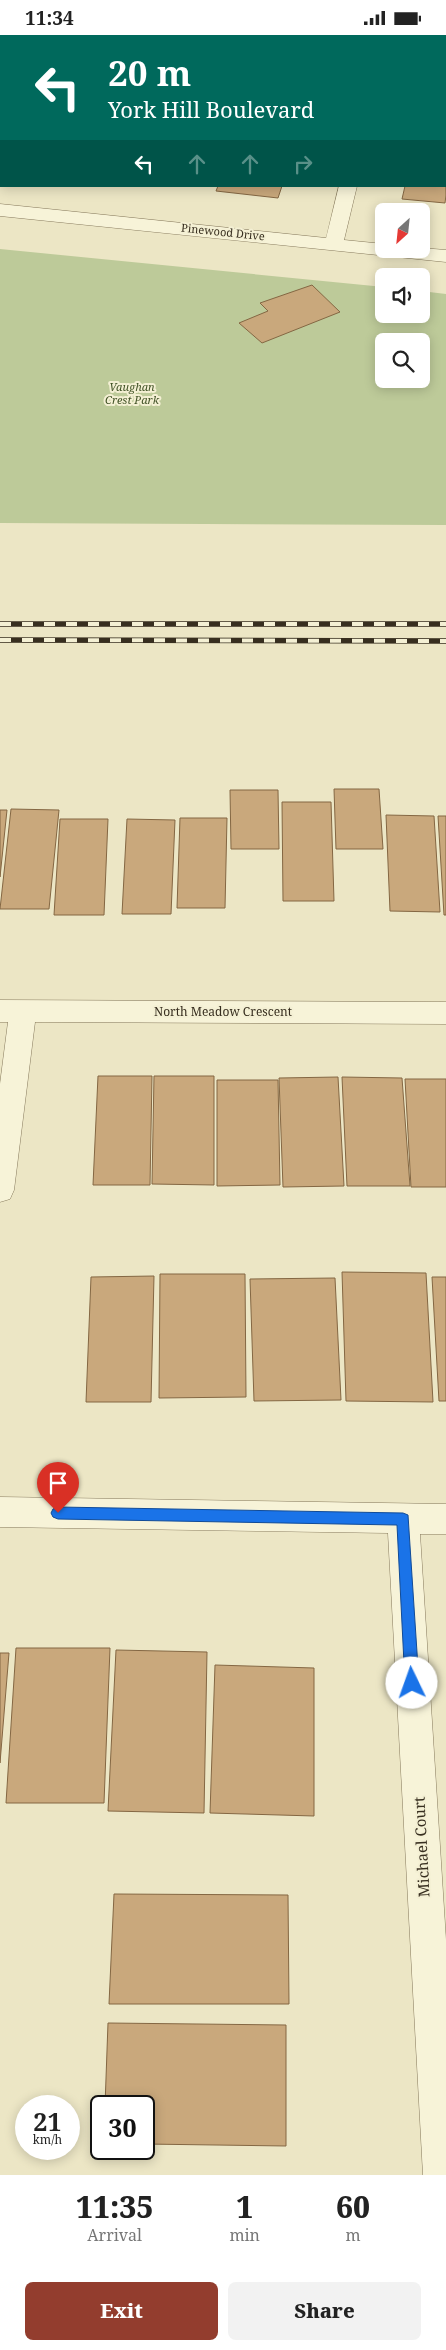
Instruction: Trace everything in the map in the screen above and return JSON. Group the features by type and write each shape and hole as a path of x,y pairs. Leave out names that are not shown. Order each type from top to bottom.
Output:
{"street":[{"path":"334,243 348,187"},
{"name":"Pinewood Drive","path":"0,210 446,256"},
{"path":"0,1191 12,1011"},
{"name":"North Meadow Crescent","path":"12,1011 446,1013"},
{"path":"0,1512 446,1519"},
{"name":"Michael Court","path":"403,1519 442,2175"}],"green space":[{"name":"Vaughan Crest Park","path":"0,249 375,286 375,323 430,323 430,292 446,294 446,525 0,523"}],"building":[{"path":"218,187 282,187 278,198 216,191"},
{"path":"405,187 446,187 445,203 402,199"},
{"path":"312,285 340,312 262,343 239,323 268,311 260,303"},
{"path":"334,789 379,789 383,849 336,849"},
{"path":"230,790 278,790 279,849 231,849"},
{"path":"282,802 331,802 334,901 283,901"},
{"path":"11,809 59,810 49,909 0,909"},
{"path":"0,810 7,810 0,877"},
{"path":"386,815 434,816 440,912 390,911"},
{"path":"438,816 446,816 446,915 444,915"},
{"path":"180,818 227,818 225,908 177,908"},
{"path":"60,819 108,819 104,915 54,915"},
{"path":"127,819 175,820 171,914 122,914"},
{"path":"98,1076 152,1076 150,1185 93,1185"},
{"path":"154,1076 214,1076 214,1185 152,1184"},
{"path":"338,1077 344,1186 283,1187 279,1078"},
{"path":"342,1077 402,1078 410,1186 347,1186"},
{"path":"405,1079 446,1079 446,1187 411,1187"},
{"path":"217,1080 278,1080 280,1185 217,1186"},
{"path":"342,1272 426,1273 433,1402 346,1401"},
{"path":"160,1274 245,1274 246,1397 159,1398"},
{"path":"154,1276 151,1402 86,1402 91,1277"},
{"path":"432,1277 446,1277 446,1401 439,1401"},
{"path":"335,1278 341,1400 254,1401 250,1279"},
{"path":"16,1648 110,1648 104,1803 6,1803"},
{"path":"116,1650 207,1652 204,1813 108,1811"},
{"path":"0,1653 9,1653 0,1763"},
{"path":"215,1665 314,1668 314,1816 210,1813"},
{"path":"114,1894 288,1895 289,2004 109,2004"},
{"path":"108,2023 286,2025 286,2146 155,2144 155,2095 105,2095"}],"railway":[{"path":"0,624 446,624"},
{"path":"0,640 446,641"}],"route":[{"path":"58,1513 403,1519 412,1683"}]}
